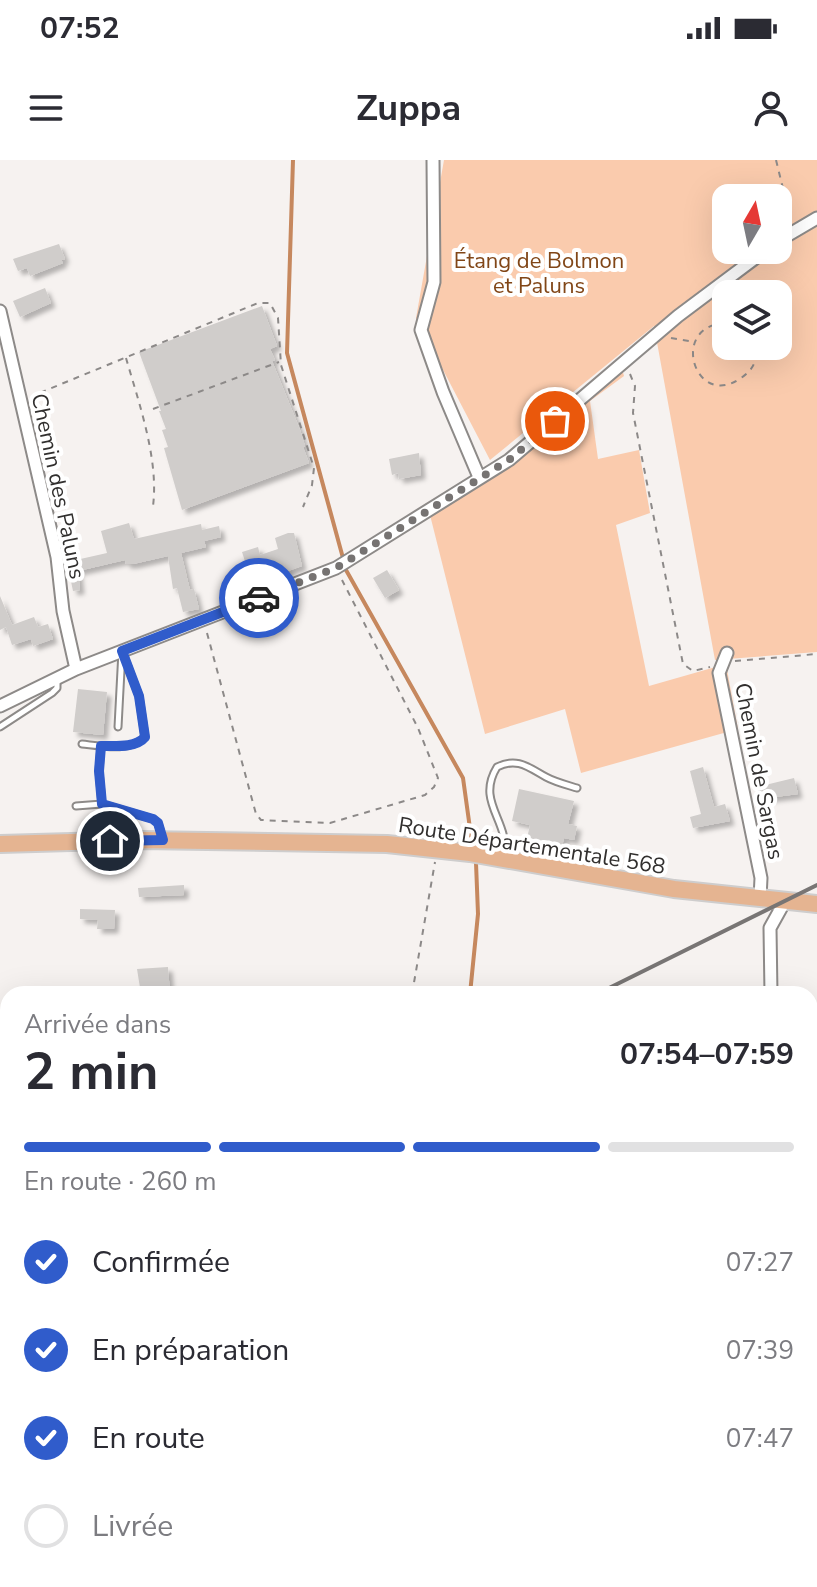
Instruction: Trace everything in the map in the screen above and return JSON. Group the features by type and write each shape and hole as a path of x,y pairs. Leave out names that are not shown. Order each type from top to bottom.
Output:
{"main road":[{"name":"Route Départementale 568","path":"0,844 163,840 387,844 504,858 636,884 817,904"}],"street":[{"path":"433,160 434,282 421,330 479,477"},
{"path":"793,230 817,218"},
{"path":"0,706 76,669 336,568 509,460 654,337 748,264"},
{"name":"Chemin des Paluns","path":"0,311 57,557 63,611 76,669"},
{"name":"Chemin de Sargas","path":"724,658 719,673 761,878 760,898"},
{"path":"771,986 770,928 785,901"}],"lane":[{"path":"118,727 122,651"},
{"path":"82,744 134,744 145,737 139,696 122,651"},
{"path":"0,727 52,693 57,688 57,679"},
{"path":"101,746 99,771 102,804"},
{"path":"504,858 506,840 490,799 489,786 497,767 507,762 520,762 548,778 577,788"},
{"path":"76,806 102,804 153,819 158,823 163,840"}],"path":[{"path":"776,160 793,230"},
{"path":"34,403 37,394 263,301 270,303 278,318 280,362 314,468 312,485 303,507"},
{"path":"712,326 695,342 691,357 695,370 703,379 719,386 737,381 750,371 756,360"},
{"path":"654,337 695,342"},
{"path":"125,357 139,404 156,484 153,506"},
{"path":"153,409 280,362"},
{"path":"623,363 634,379 633,413 683,664 693,671 724,658 817,654"},
{"path":"55,493 76,525"},
{"path":"204,620 258,818 330,823 425,795 438,778 418,728 336,568"},
{"path":"413,986 437,849"}],"green space":[{"name":"Étang de Bolmon et Paluns","path":"444,160 817,160 817,652 715,660 654,326 490,460 416,318"},
{"path":"619,358 624,376 590,401 598,459 639,450 650,513 616,525 649,686 726,664 738,729 581,773 565,709 485,734 427,503 505,457"}],"building":[{"path":"59,244 65,259 61,260 63,263 30,276 27,268 18,271 13,259"},
{"path":"45,288 51,303 20,317 13,301"},
{"path":"262,306 277,346 270,349 275,360 272,361 300,430 309,463 182,510 164,448 168,447 162,430 166,429 139,352"},
{"path":"419,453 421,475 399,479 398,473 392,475 389,459"},
{"path":"129,523 134,539 201,524 202,530 219,526 221,537 204,541 206,547 181,553 190,590 194,589 199,609 183,612 177,588 173,589 168,556 133,564 126,564 125,560 78,571 80,590 73,591 67,562 107,553 101,531"},
{"path":"294,533 302,566 271,577 270,574 251,580 242,552 258,547 260,555 278,549 275,538"},
{"path":"387,570 399,590 385,598 373,578"},
{"path":"0,596 12,625 34,617 38,627 48,624 53,639 33,646 31,639 12,645 6,627 0,630"},
{"path":"78,689 107,692 103,735 73,732"},
{"path":"703,767 714,807 725,804 730,821 693,828 690,817 701,814 690,771"},
{"path":"794,778 798,794 760,799 757,787"},
{"path":"519,789 574,801 568,824 577,826 574,840 564,838 561,851 526,843 530,825 512,821"},
{"path":"184,885 184,895 139,897 138,888"},
{"path":"80,909 115,910 114,929 97,929 98,920 80,919"},
{"path":"168,967 169,986 140,986 137,969"}],"waterway":[{"path":"293,160 287,353 343,558"},
{"path":"346,570 463,778 472,843"},
{"path":"471,986 478,914 476,863"}],"railway":[{"path":"613,986 817,885"}],"way so far":[{"path":"259,598 336,568 509,460 555,421"}],"route":[{"path":"110,841 163,840 160,827 153,819 102,804 99,771 101,746 141,742 146,731 139,696 122,651 259,598"}]}
